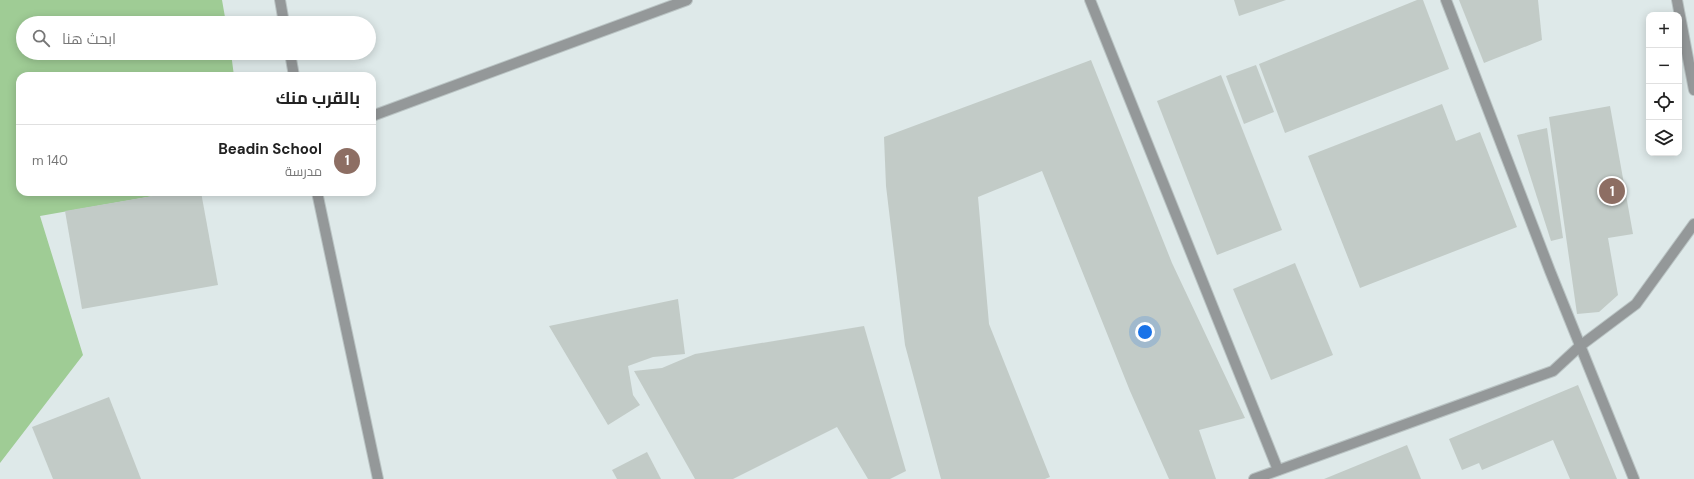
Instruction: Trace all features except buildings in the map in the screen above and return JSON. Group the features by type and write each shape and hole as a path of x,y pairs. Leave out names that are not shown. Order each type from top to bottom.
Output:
{"street":[{"path":"280,0 283,16"},
{"path":"376,115 687,0"},
{"path":"1090,0 1278,470"},
{"path":"1446,0 1580,346 1634,479"},
{"path":"1677,0 1694,90"},
{"path":"291,60 293,72"},
{"path":"319,196 378,479"},
{"path":"1254,479 1553,371 1580,346 1636,304 1694,224"}],"green space":[{"path":"0,0 222,0 225,16 16,16 16,60 232,60 233,72 16,72 16,196 153,196 40,216 83,355 0,463"}],"place":[{"name":"Beadin School","path":"1612,191"}]}
